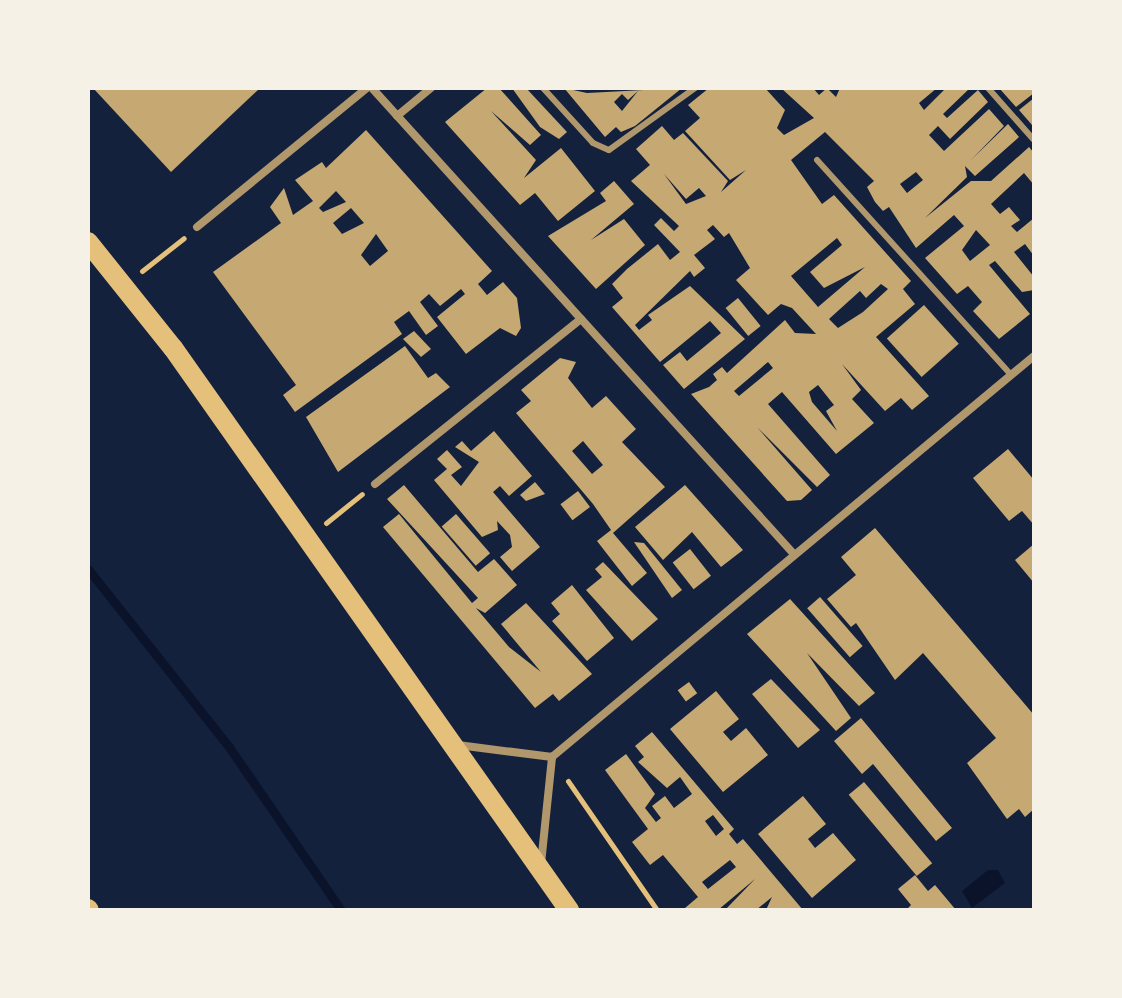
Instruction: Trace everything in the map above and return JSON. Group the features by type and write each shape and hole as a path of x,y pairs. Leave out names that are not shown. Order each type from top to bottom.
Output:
{"main road":[{"path":"88,242 309,537 569,910"}],"street":[{"path":"197,227 369,88 792,552"},
{"path":"397,116 431,88"},
{"path":"375,484 581,319"},
{"path":"541,869 552,757 792,552 1034,356"},
{"path":"456,745 552,757"}],"lane":[{"path":"543,88 593,143 609,150 695,88"},
{"path":"988,88 1034,140"},
{"path":"817,160 1011,375"}],"path":[{"path":"123,286 197,227"},
{"path":"309,537 375,484"},
{"path":"552,757 657,910"}],"water":[{"path":"988,870 998,870 1005,883 972,908 962,891"}],"building":[{"path":"93,88 260,88 171,172"},
{"path":"487,88 499,88 541,135 530,145 491,111 536,160 524,178 561,148 595,191 558,221 535,193 520,205 445,122"},
{"path":"512,88 526,88 567,132 559,139 540,127"},
{"path":"564,88 587,93 682,88 635,126 621,132 616,127 605,137","holes":["638,91 622,111 614,102 622,94 628,100"]},
{"path":"709,88 765,88 785,110 777,128 784,135 814,118 781,88 813,88 819,95 827,88 836,97 840,88 937,88 919,103 924,110 946,88 970,88 943,114 947,118 978,90 988,102 950,139 938,126 929,135 944,151 989,109 1004,126 971,160 1008,124 1019,137 975,176 965,166 967,177 925,218 971,181 991,181 1029,147 1034,153 1034,185 1024,173 991,204 1000,214 1009,207 1020,220 1011,226 1017,232 1034,218 1034,256 1025,244 1014,252 1034,277 1034,290 1022,292 995,261 989,265 1030,314 999,339 973,311 982,302 968,286 957,294 925,258 964,226 954,215 916,248 889,207 883,211 875,202 867,187 874,181 825,132 791,160 822,204 834,195 911,281 903,289 915,304 876,337 929,396 912,410 901,398 885,411 842,364 861,390 852,399 874,423 836,454 782,392 768,404 830,475 817,487 757,427 812,490 801,500 787,501 691,394 709,387 717,380 713,374 722,367 727,373 785,320 795,333 816,334 792,308 781,304 768,315 736,280 750,268 729,233 724,237 713,225 707,230 715,239 694,255 705,268 694,277 690,271 635,325 639,330 652,320 648,315 690,286 745,339 684,389 663,365 680,352 687,361 721,333 710,321 660,362 612,307 623,298 612,284 627,269 658,244 670,260 680,252 654,225 661,218 674,231 679,226 631,181 650,165 636,149 662,126 674,140 683,133 728,181 721,192 746,170 730,180 685,131 700,118 688,105","holes":["916,172 923,180 907,193 900,184","664,174 686,199 699,188 706,196 686,204","976,230 990,245 970,261 962,250","837,238 842,245 810,272 824,288 865,267 818,307 791,276","881,284 888,289 863,312 838,328 829,319 860,291 866,298","768,362 773,368 739,396 734,391","818,385 834,405 826,411 837,431 812,402 809,392"]},
{"path":"999,88 1033,88 1034,93 1016,107"},
{"path":"1034,98 1034,123 1032,125 1019,110"},
{"path":"366,130 492,271 478,284 487,295 503,282 517,298 521,328 516,336 500,328 466,354 437,317 465,294 461,289 440,306 429,294 420,302 438,326 426,335 409,311 394,322 402,334 295,412 283,395 296,385 213,272 281,223 270,207 284,188 293,215 313,201 295,180 322,162 326,168","holes":["336,191 346,202 323,212 319,208","351,208 364,223 342,234 333,223","376,234 388,251 370,266 361,255"]},
{"path":"614,181 634,204 591,240 624,219 645,245 596,289 548,236 606,201 600,193"},
{"path":"738,298 761,326 748,336 726,308"},
{"path":"924,305 959,344 922,377 887,338"},
{"path":"414,331 431,349 421,357 403,339"},
{"path":"405,346 428,378 436,373 450,387 338,472 306,417"},
{"path":"560,358 576,362 568,378 592,408 606,396 636,429 622,442 665,487 613,533 647,573 632,586 597,541 611,530 593,504 516,413 531,401 521,390","holes":["583,441 603,465 592,474 572,451"]},
{"path":"494,431 532,476 509,496 500,486 493,492 540,547 512,571 500,557 512,547 510,535 497,521 498,530 482,537 434,480 447,469 437,459 447,450 462,467 451,475 461,486 479,462 455,447 462,441 471,451"},
{"path":"1008,449 1034,480 1034,525 1022,511 1009,521 973,478"},
{"path":"535,482 545,494 526,501 520,495"},
{"path":"404,485 478,572 494,559 517,585 485,613 476,608 509,647 541,672 501,624 526,603 592,674 559,701 553,694 535,708 383,527 399,514 472,603 478,598 387,499"},
{"path":"685,485 743,550 721,567 692,532 663,560 635,527"},
{"path":"578,491 590,507 572,520 560,504"},
{"path":"456,514 490,553 476,566 442,526"},
{"path":"875,528 1034,715 1034,809 1025,817 1019,809 1007,819 967,763 996,738 923,653 895,680 856,623 851,627 827,599 856,575 841,557"},
{"path":"634,542 644,543 682,590 672,598"},
{"path":"1034,544 1034,583 1015,560"},
{"path":"690,549 711,576 694,589 673,563"},
{"path":"603,562 658,619 632,641 586,590 602,577 595,569"},
{"path":"572,585 614,638 587,661 552,621 560,614 551,603"},
{"path":"820,597 863,646 850,657 807,608"},
{"path":"790,599 875,693 859,706 807,653 851,718 836,731 747,634"},
{"path":"771,679 820,730 798,748 752,694"},
{"path":"689,682 697,693 686,702 678,690"},
{"path":"716,691 739,719 723,732 731,741 746,728 768,755 723,792 670,729"},
{"path":"861,718 952,828 936,841 873,764 862,774 834,741"},
{"path":"652,732 734,829 729,834 737,844 743,839 803,910 766,910 772,897 756,910 725,910 755,879 718,910 685,908 698,897 663,855 650,865 632,842 648,829 605,770 626,754 655,794 645,808 656,822 661,818 652,806 665,796 674,808 692,794 680,777 667,788 638,762 644,757 635,746","holes":["713,815 724,829 716,836 705,821","730,860 736,867 708,889 702,882"]},
{"path":"864,782 932,863 917,876 849,795"},
{"path":"803,796 826,824 808,839 815,848 833,833 856,860 812,898 758,834"},
{"path":"915,875 928,891 935,885 956,910 906,910 911,905 898,889"}],"waterway":[{"path":"88,569 229,747 341,910"}]}
